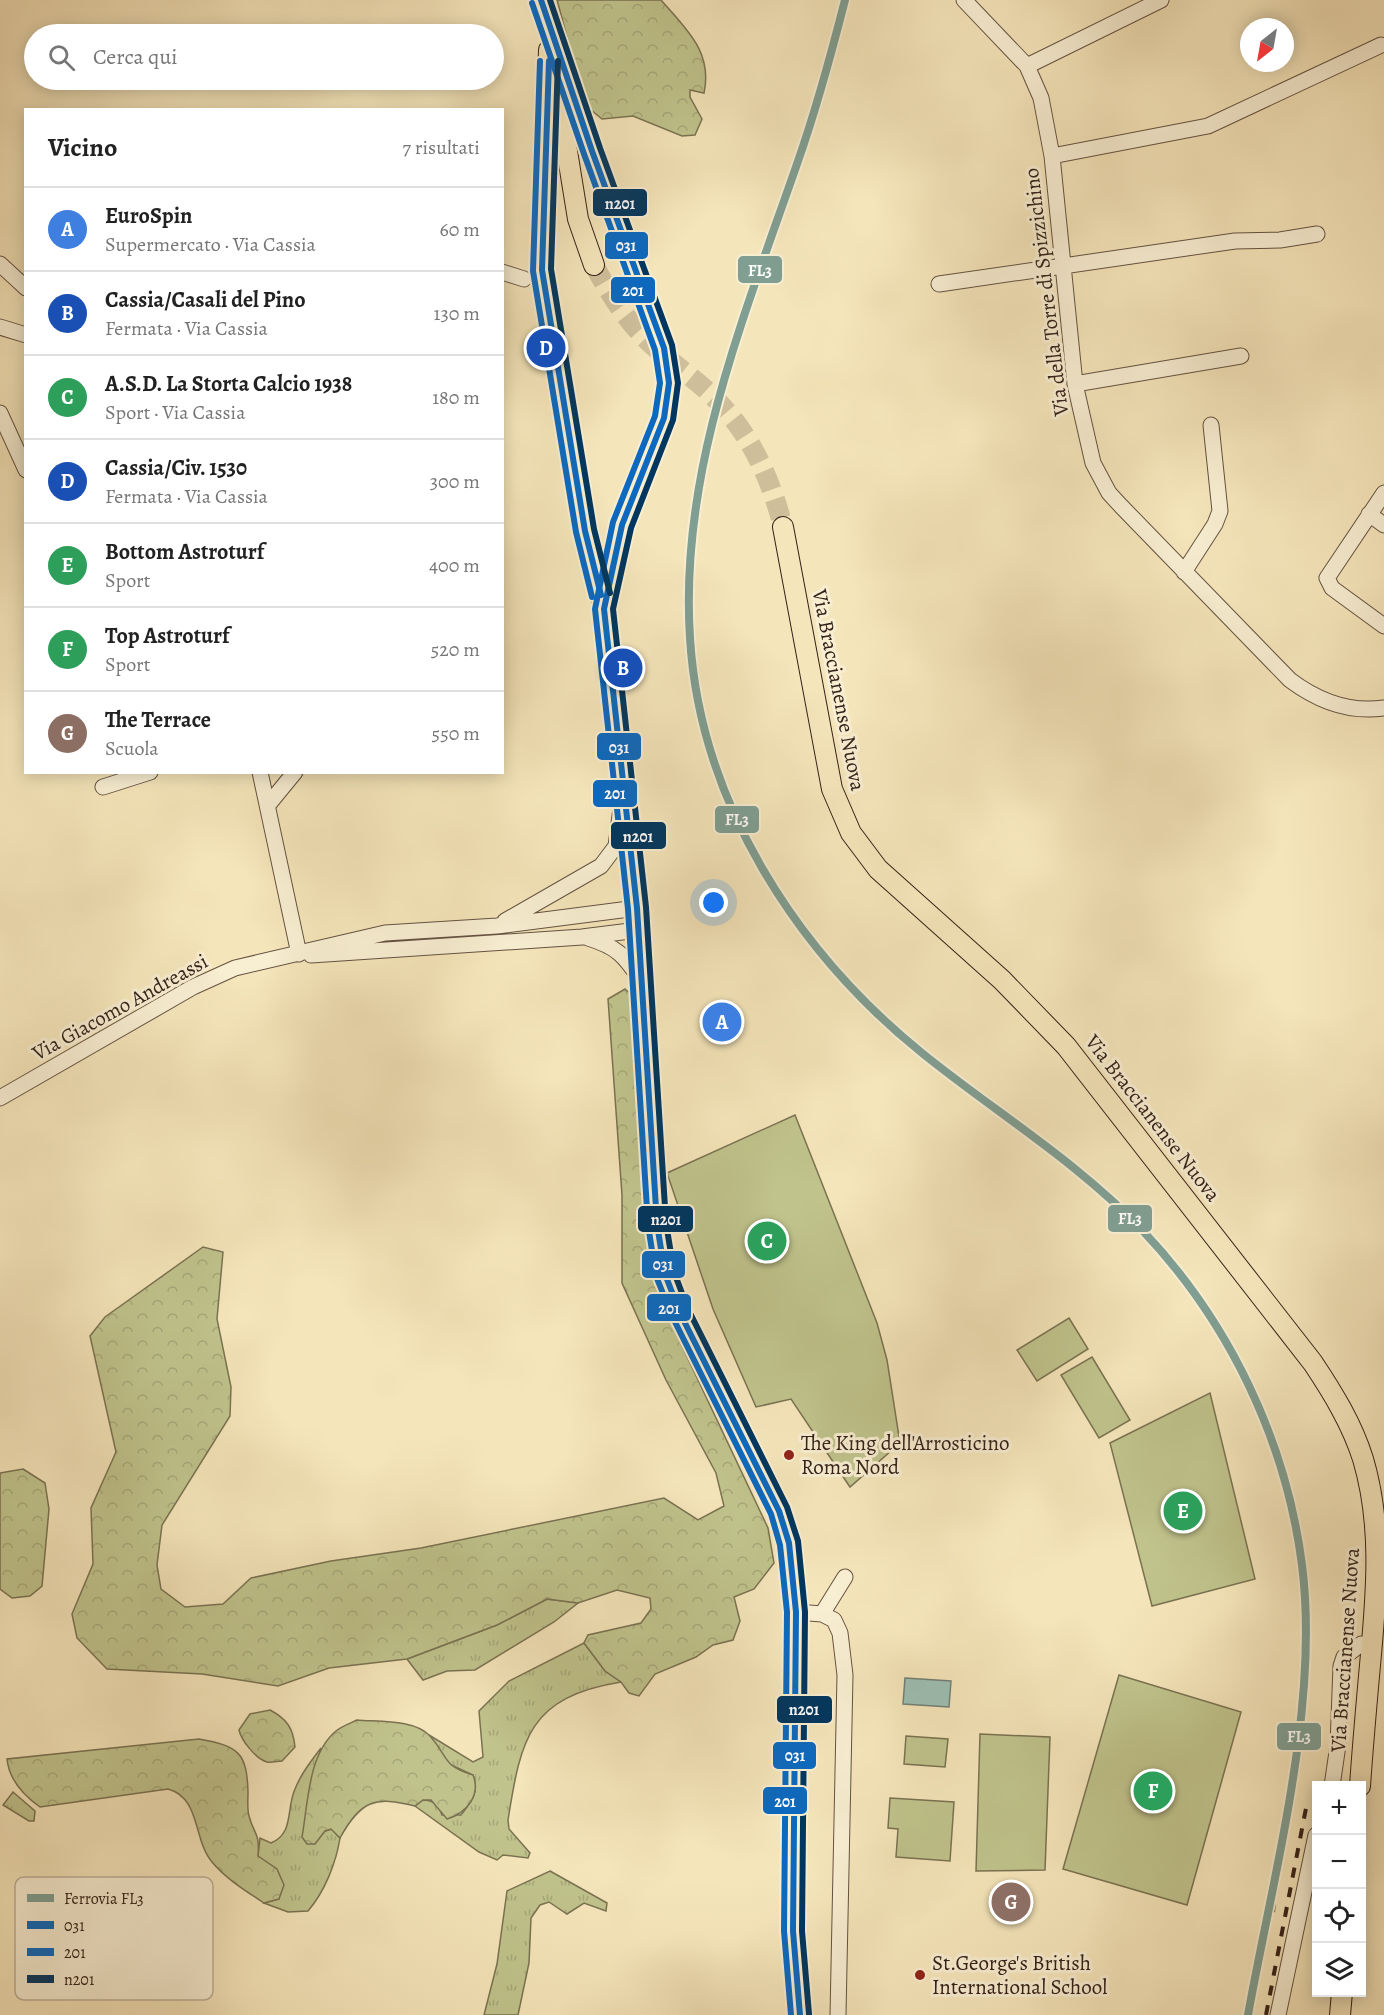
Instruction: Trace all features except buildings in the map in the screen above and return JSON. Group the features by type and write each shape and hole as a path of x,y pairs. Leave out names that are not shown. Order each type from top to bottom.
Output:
{"main road":[{"path":"541,0 549,50 563,111 578,219 594,265"},
{"path":"541,0 592,151 664,348 669,372 664,418 622,525 604,609"},
{"path":"549,50 542,270 585,531 604,609 637,908 655,1202 665,1274 684,1322 779,1511 789,1543 796,1612 793,1930 801,2015"},
{"name":"Via Braccianense Nuova","path":"783,527 830,779 836,801 850,833 878,869 1002,980 1066,1046 1313,1363 1335,1396 1353,1433 1372,1496 1376,1528 1377,1578 1360,1781"},
{"path":"1340,2015 1342,1997"}],"street":[{"name":"Via della Torre di Spizzichino","path":"964,0 1027,66 1041,98 1052,156 1075,384 1088,446 1100,477 1120,506 1283,674 1306,691 1347,707 1384,708"},
{"path":"1027,66 1161,0"},
{"path":"1052,156 1208,126 1381,45"},
{"path":"939,284 1235,241 1280,240 1317,234"},
{"path":"0,264 24,286"},
{"path":"504,273 524,279"},
{"path":"0,327 24,333"},
{"path":"1075,384 1241,356"},
{"path":"0,413 24,466"},
{"path":"1184,572 1215,524 1220,511 1211,425"},
{"path":"1384,493 1331,570 1328,581 1339,593 1384,626"},
{"path":"1369,514 1384,525"},
{"path":"103,787 144,774"},
{"path":"260,774 302,948"},
{"path":"268,805 293,774"},
{"name":"Via Giacomo Andreassi","path":"497,926 596,870 610,857 617,839 624,782"},
{"path":"547,898 551,938"},
{"name":"Via Giacomo Andreassi","path":"0,1098 125,1025 221,974 302,948 385,933 497,926 637,908"},
{"name":"Via Giacomo Andreassi","path":"302,948 321,956 582,937 638,930"},
{"name":"Via Giacomo Andreassi","path":"582,937 618,950 626,957 640,979"},
{"path":"822,1614 845,1577"},
{"path":"796,1612 829,1616 838,1626 845,1675 838,2015"},
{"path":"1333,1781 1338,1745 1341,1666 1344,1657 1351,1649 1361,1644"},
{"path":"1278,2015 1312,1858"}],"green space":[{"path":"557,0 661,0 688,31 705,65 704,93 690,90 690,97 702,119 695,135 682,136 633,116 602,119 591,110 583,96"},
{"path":"625,989 639,1001 659,1276 666,1312 768,1528 774,1563 754,1589 734,1597 740,1621 733,1640 713,1645 696,1657 655,1674 639,1696 629,1693 621,1682 605,1671 584,1643 588,1635 641,1623 651,1609 650,1598 617,1590 578,1603 547,1599 497,1625 407,1659 329,1668 278,1686 202,1674 107,1669 77,1638 72,1614 93,1564 91,1508 116,1452 90,1336 105,1317 203,1247 223,1252 217,1319 231,1387 230,1416 162,1525 157,1565 161,1589 185,1607 223,1604 251,1578 331,1561 421,1548 664,1498 698,1520 724,1506 716,1473 666,1380 622,1283 622,1195 608,999"},
{"path":"795,1115 877,1323 887,1360 900,1443 850,1487 791,1399 756,1407 713,1309 667,1173"},
{"path":"1069,1318 1088,1349 1037,1381 1017,1350"},
{"path":"1092,1357 1130,1420 1099,1438 1061,1375"},
{"path":"1210,1393 1255,1579 1152,1606 1110,1443"},
{"path":"23,1469 45,1483 49,1509 42,1586 30,1596 12,1598 0,1589 0,1473"},
{"path":"547,1599 578,1603 554,1622 475,1670 447,1671 423,1680 407,1659 497,1625"},
{"path":"584,1643 605,1671 621,1682 590,1689 566,1698 548,1711 535,1726 525,1744 518,1766 508,1820 509,1829 530,1853 528,1858 503,1855 497,1860 479,1852 415,1806 427,1800 439,1808 442,1815 461,1815 475,1792 473,1775 447,1763 429,1735 473,1762 483,1757 479,1711 509,1681"},
{"path":"1119,1675 1241,1712 1187,1905 1063,1869"},
{"path":"270,1710 288,1725 294,1740 295,1747 282,1761 267,1762 258,1757 246,1744 239,1730 250,1714"},
{"path":"357,1720 406,1724 430,1736 450,1764 473,1775 474,1796 466,1808 447,1819 431,1800 423,1800 415,1806 389,1801 370,1804 355,1816 340,1838 331,1829 325,1831 315,1844 307,1844 302,1837 308,1795 320,1753 336,1731"},
{"path":"980,1734 1050,1737 1045,1870 976,1871"},
{"path":"906,1736 948,1739 945,1767 904,1764"},
{"path":"199,1739 231,1748 242,1759 247,1779 248,1813 257,1838 258,1856 277,1869 284,1885 279,1899 264,1903 236,1884 212,1862 206,1853 191,1810 179,1794 168,1789 40,1807 18,1786 7,1759"},
{"path":"321,1748 310,1790 325,1831 332,1829 340,1838 333,1867 314,1903 308,1911 288,1912 264,1903 279,1899 258,1856 260,1838 271,1843 283,1834 297,1783"},
{"path":"13,1792 35,1811 34,1821 29,1821 3,1805"},
{"path":"890,1798 954,1802 950,1861 896,1857 898,1829 888,1828"},
{"path":"550,1871 607,1903 606,1911 584,1903 567,1914 549,1902 540,1905 531,1918 529,1963 518,2015 484,2015 497,1964 507,1891"}],"water":[{"path":"905,1678 951,1681 949,1707 903,1704"}],"tunnel":[{"path":"594,265 613,298 635,328 697,382 733,419 760,462 783,527"}],"railway":[{"path":"1266,2015 1307,1803"},
{"path":"1273,1912 1280,1841"}],"rail line":[{"name":"FL3","path":"845,0 811,123 737,337 705,455 695,515 689,576 690,638 698,699 713,758 735,814 762,869 796,920 834,968 876,1013 922,1053 1091,1182 1143,1231 1174,1266 1202,1304 1249,1385 1267,1428 1294,1518 1302,1565 1306,1619 1305,1675 1291,1790 1248,2015"}],"transit line":[{"name":"031","path":"541,0 592,151 664,348 669,383 664,418 622,525 604,609 637,908 657,1224 665,1274 680,1313 779,1511 789,1543 796,1612 793,1931 800,2015"},
{"name":"n201","path":"550,0 600,148 672,345 678,383 673,420 631,528 613,609 646,907 666,1223 674,1272 688,1309 787,1507 798,1541 805,1612 802,1931 809,2014"},
{"name":"201","path":"532,3 655,350 660,383 655,416 613,522 595,609 628,909 648,1225 656,1276 672,1316 771,1514 780,1545 787,1612 784,1931 791,2015"},
{"name":"201","path":"540,61 533,271 576,532 592,597"},
{"name":"031","path":"549,61 542,270 585,531 601,595"},
{"name":"n201","path":"558,61 551,269 594,529 610,593"}],"place":[{"name":"Cassia/Civ. 1530","path":"546,348"},
{"name":"Cassia/Casali del Pino","path":"623,668"},
{"name":"EuroSpin","path":"722,1022"},
{"name":"A.S.D. La Storta Calcio 1938","path":"767,1241"},
{"name":"The King dell'Arrosticino Roma Nord","path":"789,1455"},
{"name":"Bottom Astroturf","path":"1183,1511"},
{"name":"Top Astroturf","path":"1153,1791"},
{"name":"The Terrace","path":"1011,1902"},
{"name":"St.George's British International School","path":"920,1975"}]}
